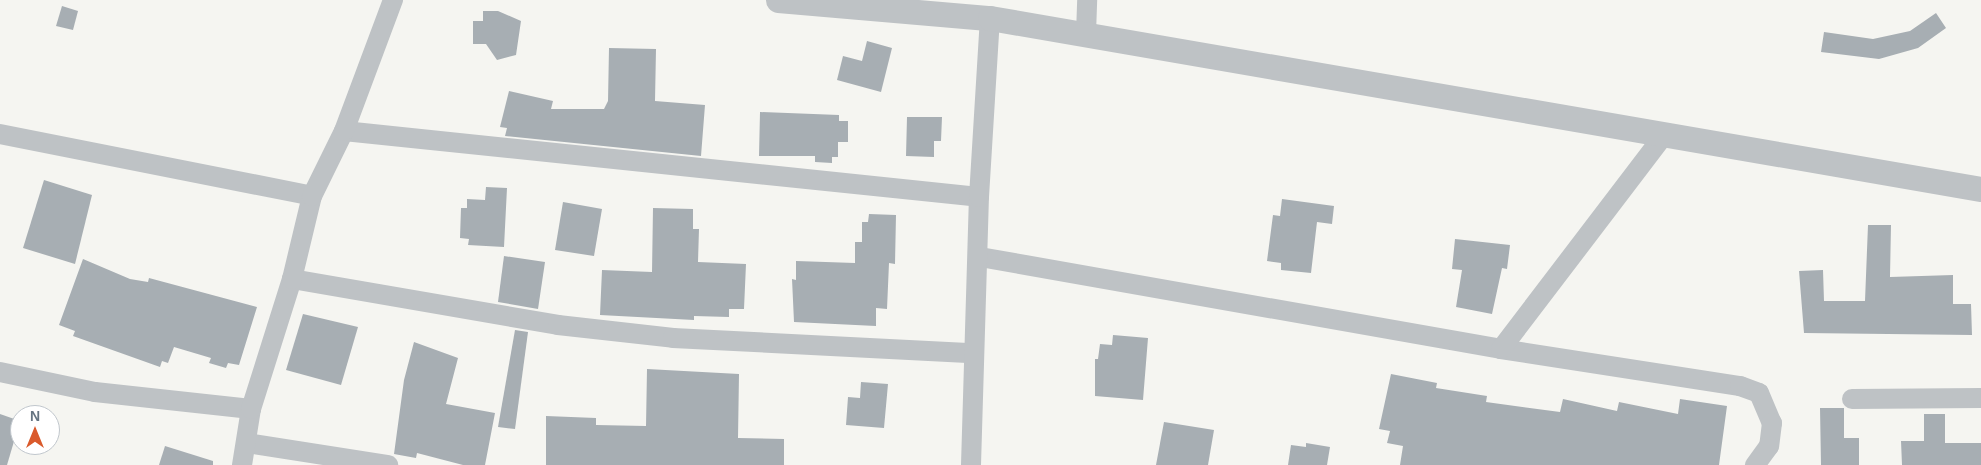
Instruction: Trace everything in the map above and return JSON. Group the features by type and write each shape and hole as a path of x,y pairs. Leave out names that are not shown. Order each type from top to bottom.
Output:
{"street":[{"path":"242,465 251,409 292,279 312,196 344,131 393,0"},
{"path":"778,0 990,18 1981,189"},
{"path":"1086,34 1087,0"},
{"path":"971,465 973,353 980,257 979,197 990,18"},
{"path":"344,131 979,197"},
{"path":"0,134 312,196"},
{"path":"1500,349 1664,135"},
{"path":"980,257 1500,349 1740,386 1759,392 1772,422 1769,446 1755,465"},
{"path":"292,279 558,325 673,338 973,353"},
{"path":"0,372 95,392 251,409"},
{"path":"1852,399 1981,398"},
{"path":"246,443 388,465"}],"building":[{"path":"62,6 78,11 73,30 56,26"},
{"path":"483,11 498,11 521,21 516,55 497,60 486,44 473,44 473,21 483,21"},
{"path":"1936,13 1946,28 1918,48 1879,59 1821,52 1824,32 1873,39 1910,31"},
{"path":"867,41 892,48 881,92 837,80 843,56 862,61"},
{"path":"609,48 656,49 655,101 705,105 701,156 505,136 507,128 500,127 509,91 553,101 551,109 604,109 608,101"},
{"path":"760,112 839,115 839,121 848,121 848,142 838,142 838,157 832,157 832,163 815,162 815,156 759,156"},
{"path":"907,117 942,117 941,141 934,141 934,157 906,156"},
{"path":"44,180 92,195 75,264 23,248"},
{"path":"486,187 507,188 504,247 468,245 469,239 460,238 461,208 467,208 467,199 485,200"},
{"path":"1282,199 1334,206 1332,224 1317,222 1311,273 1281,270 1281,263 1267,261 1273,215 1280,216"},
{"path":"563,202 602,209 594,256 555,250"},
{"path":"653,208 693,209 693,229 699,229 698,262 746,264 744,309 729,309 729,317 694,316 694,320 600,315 602,270 652,272"},
{"path":"869,214 896,215 895,264 889,263 887,309 876,308 876,326 794,322 792,279 796,280 796,261 855,263 855,242 862,242 862,222 868,222"},
{"path":"1868,225 1891,225 1890,277 1953,275 1953,304 1971,304 1972,335 1804,333 1799,271 1823,270 1824,301 1865,301"},
{"path":"1455,239 1510,245 1507,269 1502,268 1492,314 1456,307 1462,270 1452,269"},
{"path":"504,256 545,262 538,309 498,302"},
{"path":"83,259 130,279 148,282 149,278 257,307 239,365 228,363 226,368 209,363 211,358 174,347 168,363 162,361 160,367 73,336 75,331 59,325"},
{"path":"303,314 358,327 341,385 286,370"},
{"path":"515,330 528,332 515,429 498,427"},
{"path":"1113,335 1148,338 1143,400 1095,396 1095,359 1098,359 1100,344 1112,345"},
{"path":"414,342 458,358 446,404 495,413 485,465 463,465 417,453 416,458 394,454 404,380"},
{"path":"647,369 739,374 738,438 784,439 784,465 546,465 546,416 596,418 596,425 646,426"},
{"path":"1391,374 1437,383 1436,388 1487,396 1486,402 1560,412 1563,399 1617,411 1619,402 1678,414 1680,399 1727,406 1719,465 1400,465 1403,446 1387,443 1390,431 1379,429"},
{"path":"861,382 888,384 884,428 846,425 848,397 860,398"},
{"path":"1820,408 1844,408 1844,438 1859,438 1859,465 1821,465"},
{"path":"0,414 10,418 10,455 7,465 0,465"},
{"path":"1924,414 1945,414 1945,443 1981,443 1981,465 1902,465 1901,441 1924,441"},
{"path":"1164,422 1214,430 1208,465 1156,465"},
{"path":"1306,443 1330,447 1327,465 1288,465 1291,445 1306,447"},
{"path":"165,446 213,461 213,465 159,465"}]}
